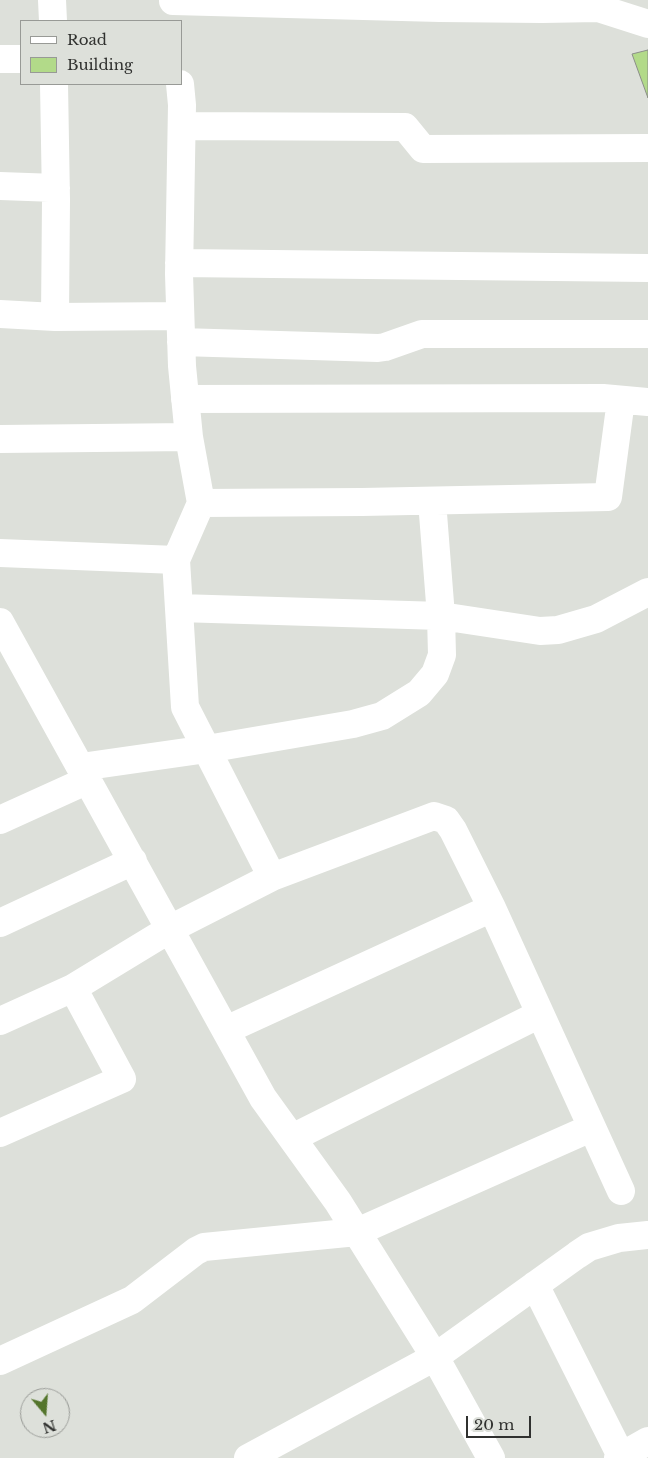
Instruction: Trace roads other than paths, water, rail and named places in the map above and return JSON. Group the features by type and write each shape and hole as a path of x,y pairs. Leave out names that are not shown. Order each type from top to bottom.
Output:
{"street":[{"path":"52,0 53,20"},
{"path":"173,7 598,8 648,24"},
{"path":"0,59 20,59"},
{"path":"54,85 56,188 55,317"},
{"path":"180,85 182,126 179,263 180,329 189,437 200,503 176,560 186,707 272,877"},
{"path":"182,126 405,127 423,149 648,148"},
{"path":"0,186 56,188"},
{"path":"179,263 648,268"},
{"path":"0,314 55,317 378,348 422,334 648,334"},
{"path":"185,399 603,398 648,402"},
{"path":"200,503 608,498 621,400"},
{"path":"0,439 189,437"},
{"path":"0,820 84,774 207,748 353,724 382,716 419,693 435,674 442,655 441,616 432,501"},
{"path":"0,553 176,560"},
{"path":"179,608 441,616 540,631 558,630 596,619 648,592"},
{"path":"0,622 263,1098 338,1202 435,1358 491,1458"},
{"path":"0,1021 73,988 170,929 272,877 434,816 446,820 453,830 492,908 621,1191"},
{"path":"0,923 133,861"},
{"path":"226,1030 492,908"},
{"path":"0,1132 122,1079 73,988"},
{"path":"292,1138 540,1014"},
{"path":"0,1361 132,1300 196,1251 204,1247 357,1232 591,1128"},
{"path":"248,1458 435,1358 589,1247 619,1238 647,1237"},
{"path":"535,1285 621,1457 648,1441"}]}
